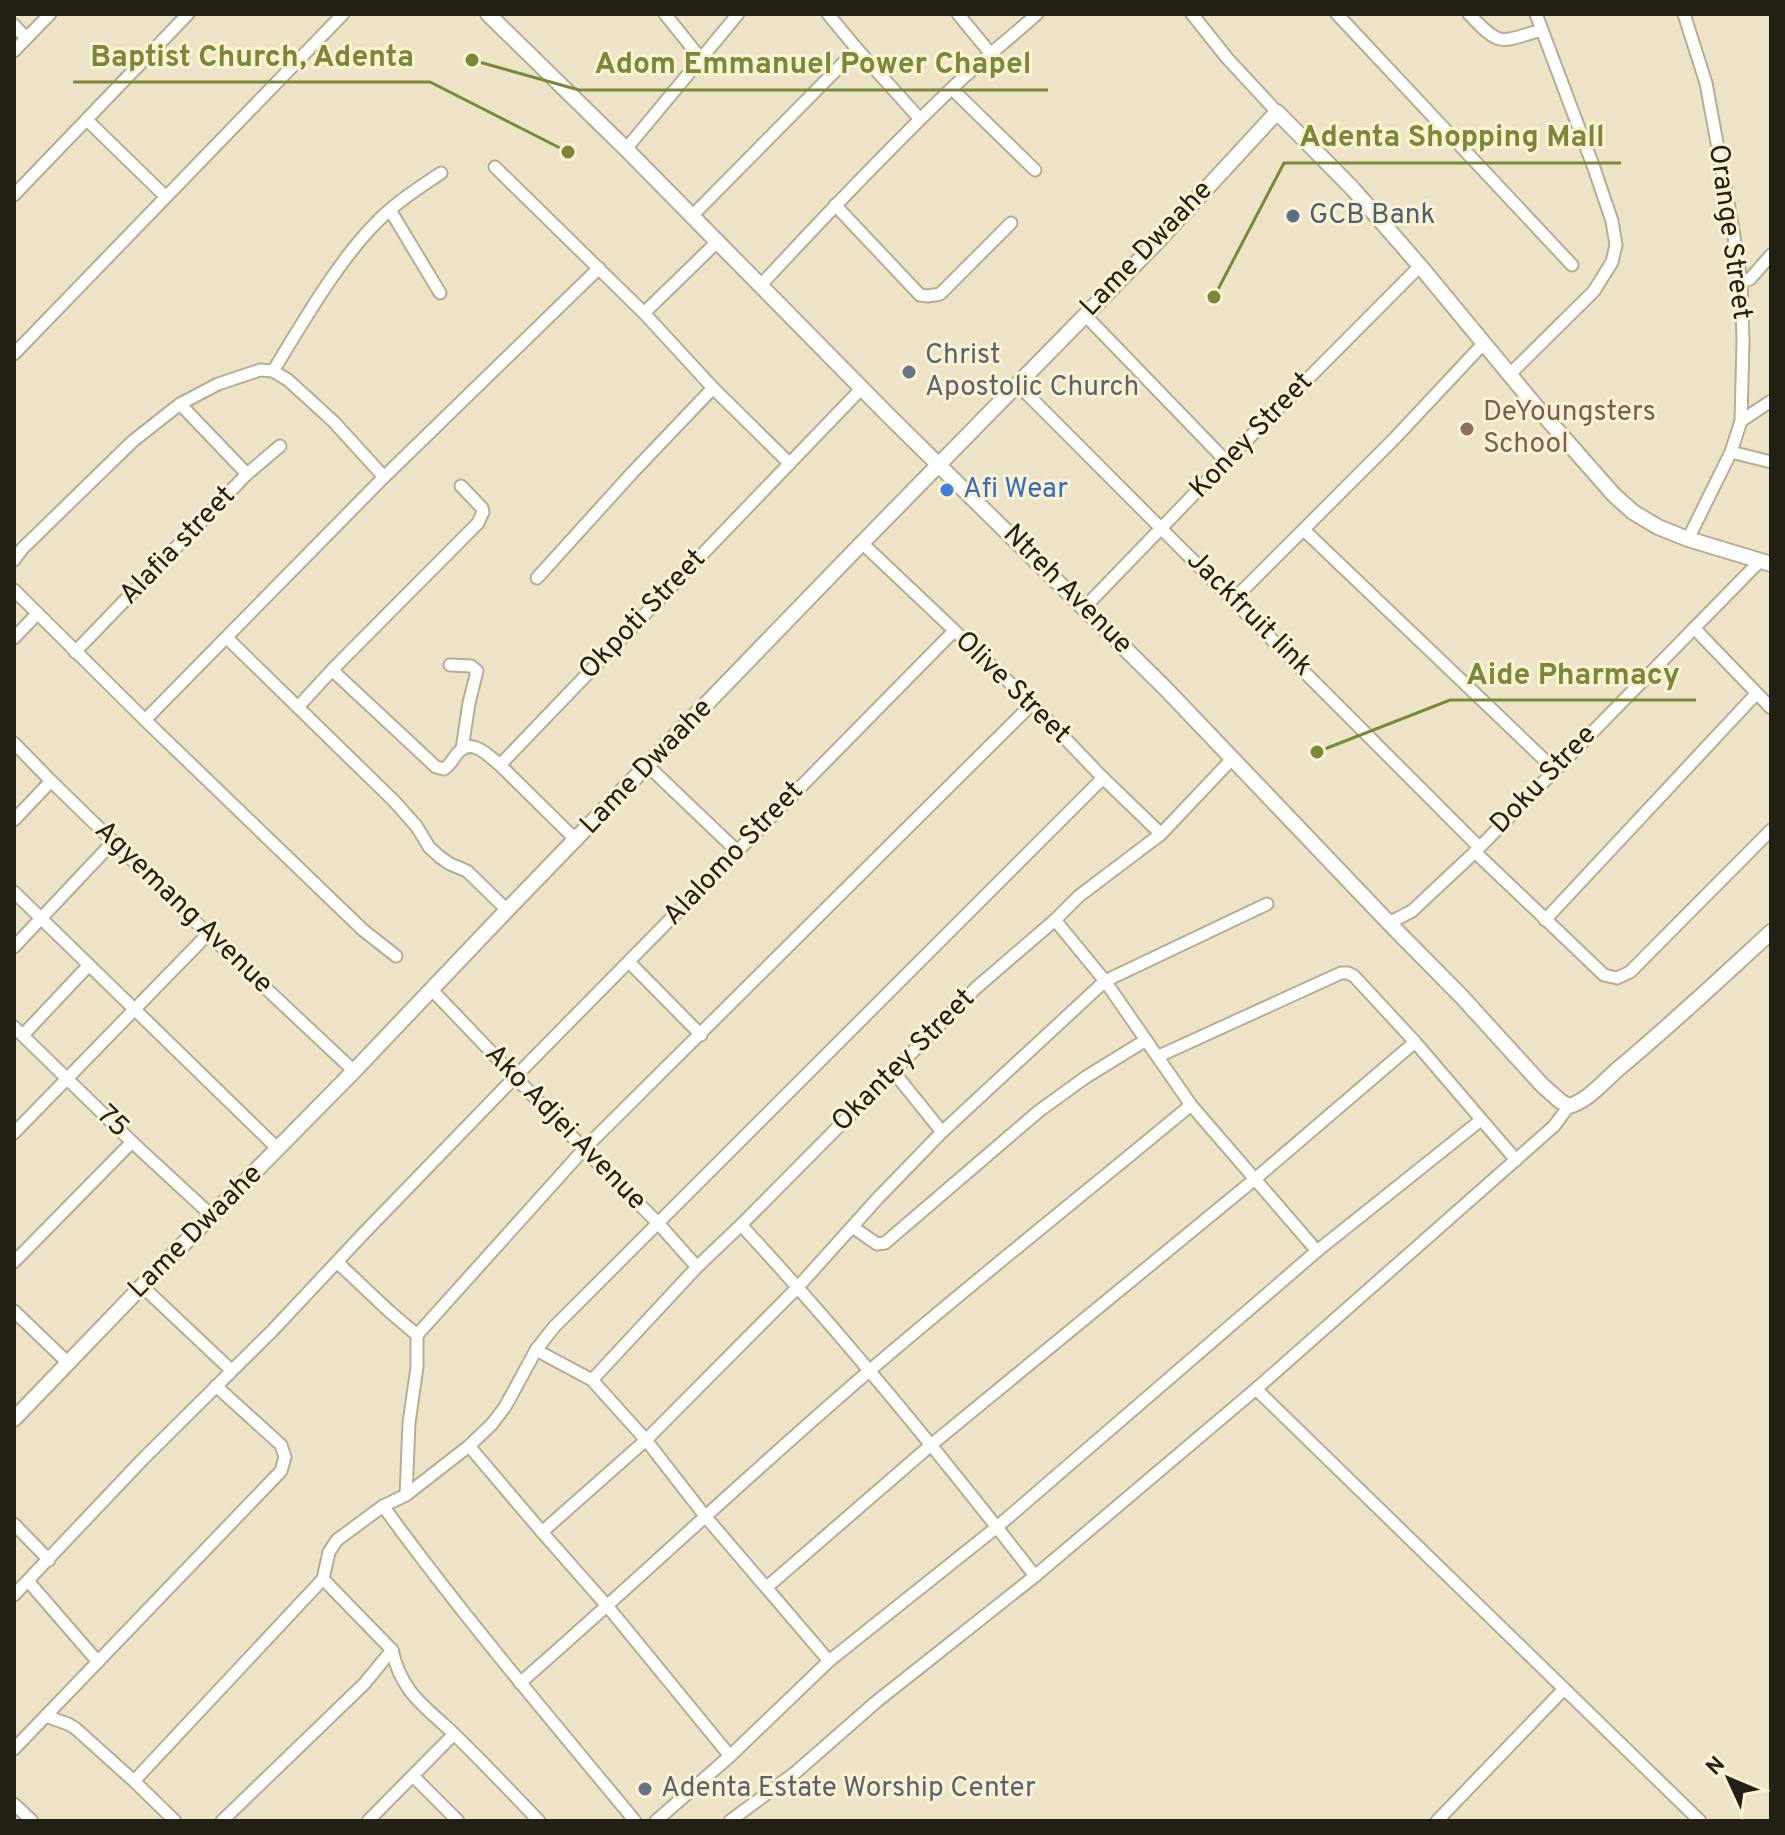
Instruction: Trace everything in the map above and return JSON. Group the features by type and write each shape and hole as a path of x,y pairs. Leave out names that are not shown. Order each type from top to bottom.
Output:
{"street":[{"path":"14,51 50,14"},
{"path":"14,195 188,14"},
{"path":"14,354 343,14"},
{"name":"Ntreh Avenue","path":"488,14 626,149 861,389 1085,607 1462,997 1542,1085 1569,1106"},
{"path":"665,14 701,59"},
{"path":"626,149 738,14"},
{"path":"828,14 920,119"},
{"path":"958,14 991,54"},
{"path":"760,286 920,119 1037,14"},
{"path":"1192,14 1227,58 1353,189 1534,404 1633,512 1658,527 1688,539 1765,562"},
{"path":"1337,14 1572,265"},
{"path":"1469,14 1487,34 1497,40 1542,30"},
{"path":"1510,374 1594,291 1612,262 1616,245 1599,181 1536,14"},
{"name":"Orange Street","path":"1684,14 1706,83 1741,282 1743,341 1741,421 1731,452 1688,539"},
{"path":"14,25 26,38"},
{"path":"691,217 857,49"},
{"path":"952,89 1035,170"},
{"name":"Lame Dwaahe","path":"14,1419 1158,241 1277,112"},
{"path":"87,120 165,196"},
{"path":"495,167 644,313 713,388 789,463"},
{"path":"273,371 339,269 371,227 441,173"},
{"path":"835,205 920,295 928,296 940,294 1011,223"},
{"path":"390,210 440,293"},
{"path":"644,313 717,242"},
{"path":"1741,282 1750,279 1771,255"},
{"name":"Koney Street","path":"1085,607 1420,266"},
{"path":"145,720 384,477 599,268"},
{"path":"1085,315 1226,461"},
{"path":"1234,599 1483,344"},
{"path":"14,560 133,441 180,404 218,384 260,370 273,371 288,380 334,422 384,477"},
{"name":"Jackfruit link","path":"1017,384 1234,599 1545,920 1604,975 1617,978 1630,972 1771,830"},
{"path":"537,578 713,388"},
{"name":"Okpoti Street","path":"500,765 861,389"},
{"path":"1741,421 1771,401"},
{"name":"Alafia street","path":"75,652 247,474 180,404"},
{"path":"247,474 280,446"},
{"path":"1731,452 1771,462"},
{"path":"298,707 478,523 482,508 461,486"},
{"path":"1304,530 1554,769"},
{"name":"Olive Street","path":"862,543 1032,704 1161,834"},
{"name":"Doku Stree","path":"1389,923 1412,911 1477,849 1694,628 1765,562"},
{"path":"14,590 363,930 396,956"},
{"path":"14,638 37,614"},
{"path":"1694,628 1771,708"},
{"name":"Alalomo Street","path":"14,1595 515,1077 954,631"},
{"path":"227,638 395,802 417,827 429,847 440,857 467,871 507,910"},
{"path":"332,670 436,767 444,769 462,749 477,671 471,666 450,665"},
{"path":"1545,920 1756,694"},
{"path":"406,1495 417,1335 584,1149 1032,704"},
{"name":"Agyemang Avenue","path":"14,743 208,934 354,1071"},
{"path":"462,749 469,746 480,749 576,840"},
{"name":"Okantey Street","path":"592,1380 697,1267 976,988 1079,896 1161,834 1232,759"},
{"path":"648,766 737,851"},
{"path":"134,1781 323,1579 329,1552 337,1540 383,1506 406,1495 492,1424 505,1407 536,1350 554,1327 1103,778"},
{"path":"14,820 51,781"},
{"path":"14,947 114,841"},
{"path":"14,892 278,1149"},
{"path":"542,1532 646,1440 798,1287 942,1132 1105,981 1267,904"},
{"path":"1055,920 1105,981 1191,1105 1317,1251"},
{"path":"730,1821 796,1772 876,1702 1035,1576 1256,1389 1554,1126 1569,1106 1593,1091 1667,1028 1771,932"},
{"path":"14,1133 208,934"},
{"path":"629,962 701,1035"},
{"path":"18,1031 89,965"},
{"path":"1159,1056 1341,973 1348,973 1415,1042 1516,1160"},
{"name":"Ako Adjei Avenue","path":"432,990 697,1267"},
{"name":"75","path":"18,1031 212,1216"},
{"path":"854,1228 877,1244 885,1243 1039,1111 1146,1040"},
{"path":"767,1587 931,1445 1255,1179 1415,1042"},
{"path":"893,1071 942,1132"},
{"path":"520,1683 869,1371 1191,1105"},
{"path":"656,1821 730,1756 829,1661 997,1527 1317,1251 1481,1120"},
{"path":"14,1262 132,1142"},
{"path":"741,1225 798,1287 931,1445 1035,1576"},
{"path":"337,1262 417,1335"},
{"path":"142,1286 231,1370"},
{"path":"14,1311 67,1362"},
{"path":"536,1350 592,1380 646,1440 705,1516 829,1661"},
{"path":"14,1749 281,1471 285,1457 281,1445 216,1386"},
{"path":"1256,1389 1700,1821"},
{"path":"469,1446 608,1607 730,1756"},
{"path":"383,1506 520,1683 635,1821"},
{"path":"14,1524 49,1560"},
{"path":"323,1579 392,1650 396,1669 407,1688 539,1821"},
{"path":"28,1581 98,1662"},
{"path":"222,1821 364,1684 392,1650"},
{"path":"1437,1821 1564,1689"},
{"path":"46,1716 75,1728 175,1821"},
{"path":"368,1821 454,1734"},
{"path":"413,1776 458,1821"},
{"path":"14,1804 32,1821"}],"place":[{"name":"Adom Emmanuel Power Chapel","path":"472,60"},
{"name":"Baptist Church, Adenta","path":"568,152"},
{"name":"GCB Bank","path":"1293,216"},
{"name":"Adenta Shopping Mall","path":"1214,297"},
{"name":"Christ Apostolic Church","path":"909,372"},
{"name":"DeYoungsters School","path":"1467,429"},
{"name":"Afi Wear","path":"947,490"},
{"name":"Aide Pharmacy","path":"1317,752"},
{"name":"Adenta Estate Worship Center","path":"645,1789"}]}
